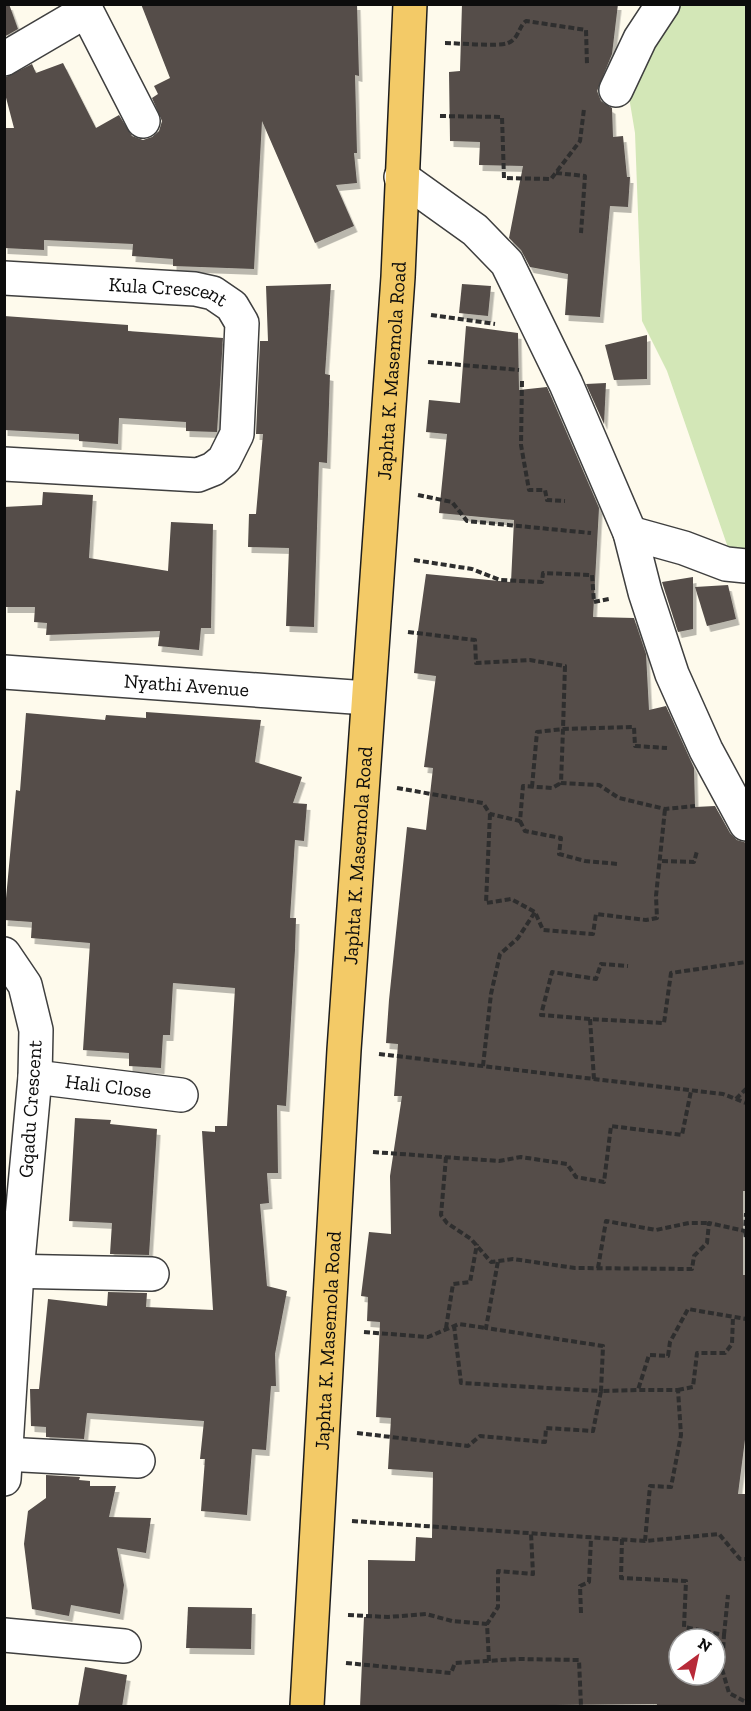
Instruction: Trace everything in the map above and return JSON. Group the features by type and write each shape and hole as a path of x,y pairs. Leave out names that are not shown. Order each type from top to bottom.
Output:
{"main road":[{"name":"Japhta K. Masemola Road","path":"307,1707 344,1050 392,360 410,4"}],"street":[{"path":"616,90 640,39 663,4"},
{"path":"4,58 84,8 143,121"},
{"path":"401,177 475,230 507,264 566,384 630,533 645,592 672,674 706,750 740,814"},
{"name":"Kula Crescent","path":"4,278 195,289 213,293 232,306 242,323 237,434 224,460 213,469 198,474 4,464"},
{"path":"630,533 684,548 726,564 747,566"},
{"name":"Nyathi Avenue","path":"4,672 367,698"},
{"name":"Gqadu Crescent","path":"4,954 25,985 36,1030 35,1077 11,1271 5,1462 138,1461"},
{"name":"Hali Close","path":"35,1077 182,1095"},
{"path":"11,1271 152,1274"},
{"path":"4,1635 124,1646"}],"path":[{"path":"408,43 508,44 517,37 520,25 526,21 586,30 587,73 616,90"},
{"path":"405,116 502,117 504,178 551,179 580,141 585,103 616,90"},
{"path":"555,173 585,176 581,233"},
{"path":"395,310 499,325"},
{"path":"392,360 522,371"},
{"path":"522,360 521,445 529,490 545,490 547,500 565,501"},
{"path":"382,488 452,502 467,521 539,526 558,532 630,533"},
{"path":"378,554 472,569 500,580 542,582 543,573 592,575 594,602 645,592"},
{"path":"372,627 475,640 476,663 530,660 565,666 561,783"},
{"path":"532,787 537,732 634,727 635,746 706,750"},
{"path":"362,781 483,803 490,814 486,903 511,899 535,912 543,930 593,934 596,914 646,920 657,918 656,896 662,861 665,808"},
{"path":"618,864 585,861 559,854 561,838 525,831 520,821 523,786 552,788 561,783 599,785 620,798 665,808 740,814"},
{"path":"490,814 520,821"},
{"path":"662,861 694,862 697,851"},
{"path":"483,1066 491,994 500,954 518,938 535,912"},
{"path":"628,966 601,964 596,979 552,972 542,1015 664,1023 671,973 747,962"},
{"path":"590,1019 594,1080"},
{"path":"344,1050 723,1094 747,1102"},
{"path":"736,1099 747,1089"},
{"path":"338,1150 499,1161 521,1157 567,1164 576,1177 604,1182 611,1126 682,1135 691,1091"},
{"path":"446,1157 441,1215 447,1223 477,1244 491,1262 513,1259 575,1268 692,1269 694,1256 707,1243 709,1223"},
{"path":"747,1213 745,1231 747,1240"},
{"path":"598,1268 606,1221 656,1230 689,1222 709,1223 745,1231"},
{"path":"446,1329 453,1284 470,1282 477,1244"},
{"path":"486,1328 498,1261"},
{"path":"638,1390 649,1355 668,1356 670,1342 688,1309 747,1319"},
{"path":"454,1325 461,1383 602,1391 678,1390 693,1387 697,1353 724,1353 732,1344 733,1316"},
{"path":"324,1428 468,1446 480,1436 545,1442 546,1428 593,1431 602,1391 603,1346 454,1325 428,1338 329,1329"},
{"path":"645,1541 650,1486 670,1487 681,1435 678,1390"},
{"path":"319,1519 645,1541 718,1534 740,1559 747,1559"},
{"path":"489,1661 487,1624 498,1606 498,1572 533,1574 531,1533"},
{"path":"581,1613 580,1586 589,1582 591,1538"},
{"path":"622,1539 621,1578 686,1581 684,1627"},
{"path":"725,1627 728,1595"},
{"path":"313,1613 388,1617 426,1614 452,1621 487,1624"},
{"path":"310,1660 451,1673 455,1663 579,1660 581,1707"},
{"path":"727,1685 729,1692 747,1702"}],"green space":[{"path":"673,5 746,5 746,561 734,565 667,371 642,321 635,133 628,91"}],"building":[{"path":"4,4 9,4 18,29 4,37"},
{"path":"141,4 357,4 359,76 355,75 357,153 354,153 357,183 336,185 354,226 315,243 262,121 254,269 173,266 173,259 132,256 133,244 44,240 44,250 4,248 4,128 14,128 4,90 4,78 32,64 36,73 63,63 96,128 119,115 132,136 143,140 152,137 159,131 162,121 152,98 158,94 154,86 170,78"},
{"path":"462,4 618,4 612,54 597,91 601,101 612,108 613,137 623,136 627,177 630,177 628,207 610,206 600,317 565,315 568,274 530,267 521,250 509,238 523,166 479,165 480,142 450,141 449,72 460,71"},
{"path":"331,284 325,374 330,375 327,463 319,462 314,627 286,626 289,548 248,547 249,514 256,514 263,434 256,434 260,341 268,341 266,286"},
{"path":"462,284 491,286 488,316 459,313"},
{"path":"4,316 128,325 128,331 223,338 217,432 186,431 186,422 119,418 118,444 79,441 79,434 4,430"},
{"path":"466,326 518,333 519,390 547,387 599,508 593,617 634,618 646,654 649,710 666,706 694,768 695,807 715,806 730,833 737,840 747,843 747,1191 743,1191 743,1275 747,1275 747,1424 738,1494 747,1494 747,1707 656,1707 657,1704 360,1707 364,1617 368,1617 368,1560 415,1561 416,1537 432,1538 433,1472 388,1469 391,1418 376,1417 380,1322 367,1321 368,1297 361,1296 369,1232 391,1234 390,1176 402,1096 394,1096 398,1044 386,1043 389,1000 407,827 426,830 433,768 424,767 436,676 414,673 418,631 426,574 511,582 514,520 439,513 447,434 426,432 429,400 460,403"},
{"path":"647,335 647,379 614,380 605,345"},
{"path":"606,383 604,424 586,384"},
{"path":"43,492 93,495 89,558 168,571 171,522 213,524 211,628 201,628 199,650 158,646 160,631 46,635 47,623 34,622 35,607 4,607 4,507 42,505"},
{"path":"693,577 693,629 678,632 662,582"},
{"path":"728,585 736,619 707,626 695,587"},
{"path":"146,712 261,720 255,762 302,777 293,803 307,804 304,841 295,840 290,918 296,918 295,950 286,1106 277,1105 278,1173 267,1173 269,1203 260,1204 267,1286 287,1291 275,1354 276,1386 271,1386 266,1450 252,1449 247,1515 201,1511 205,1459 200,1459 204,1421 87,1413 84,1439 46,1437 46,1427 31,1426 30,1389 39,1389 48,1299 107,1306 108,1292 147,1293 146,1307 213,1310 202,1131 215,1132 215,1126 227,1126 235,988 173,983 170,1035 163,1035 161,1068 129,1066 129,1053 83,1050 90,943 31,938 32,922 4,920 16,790 20,791 26,713 105,720 106,715 146,718"},
{"path":"75,1118 111,1120 110,1124 157,1129 149,1255 110,1254 112,1223 69,1221"},
{"path":"46,1475 80,1477 79,1480 90,1481 90,1486 116,1486 109,1517 151,1518 146,1553 117,1548 124,1585 120,1614 71,1605 69,1616 32,1609 24,1544 28,1511 46,1498"},
{"path":"188,1607 252,1608 251,1649 186,1648"},
{"path":"85,1667 127,1675 122,1707 78,1707"}]}
